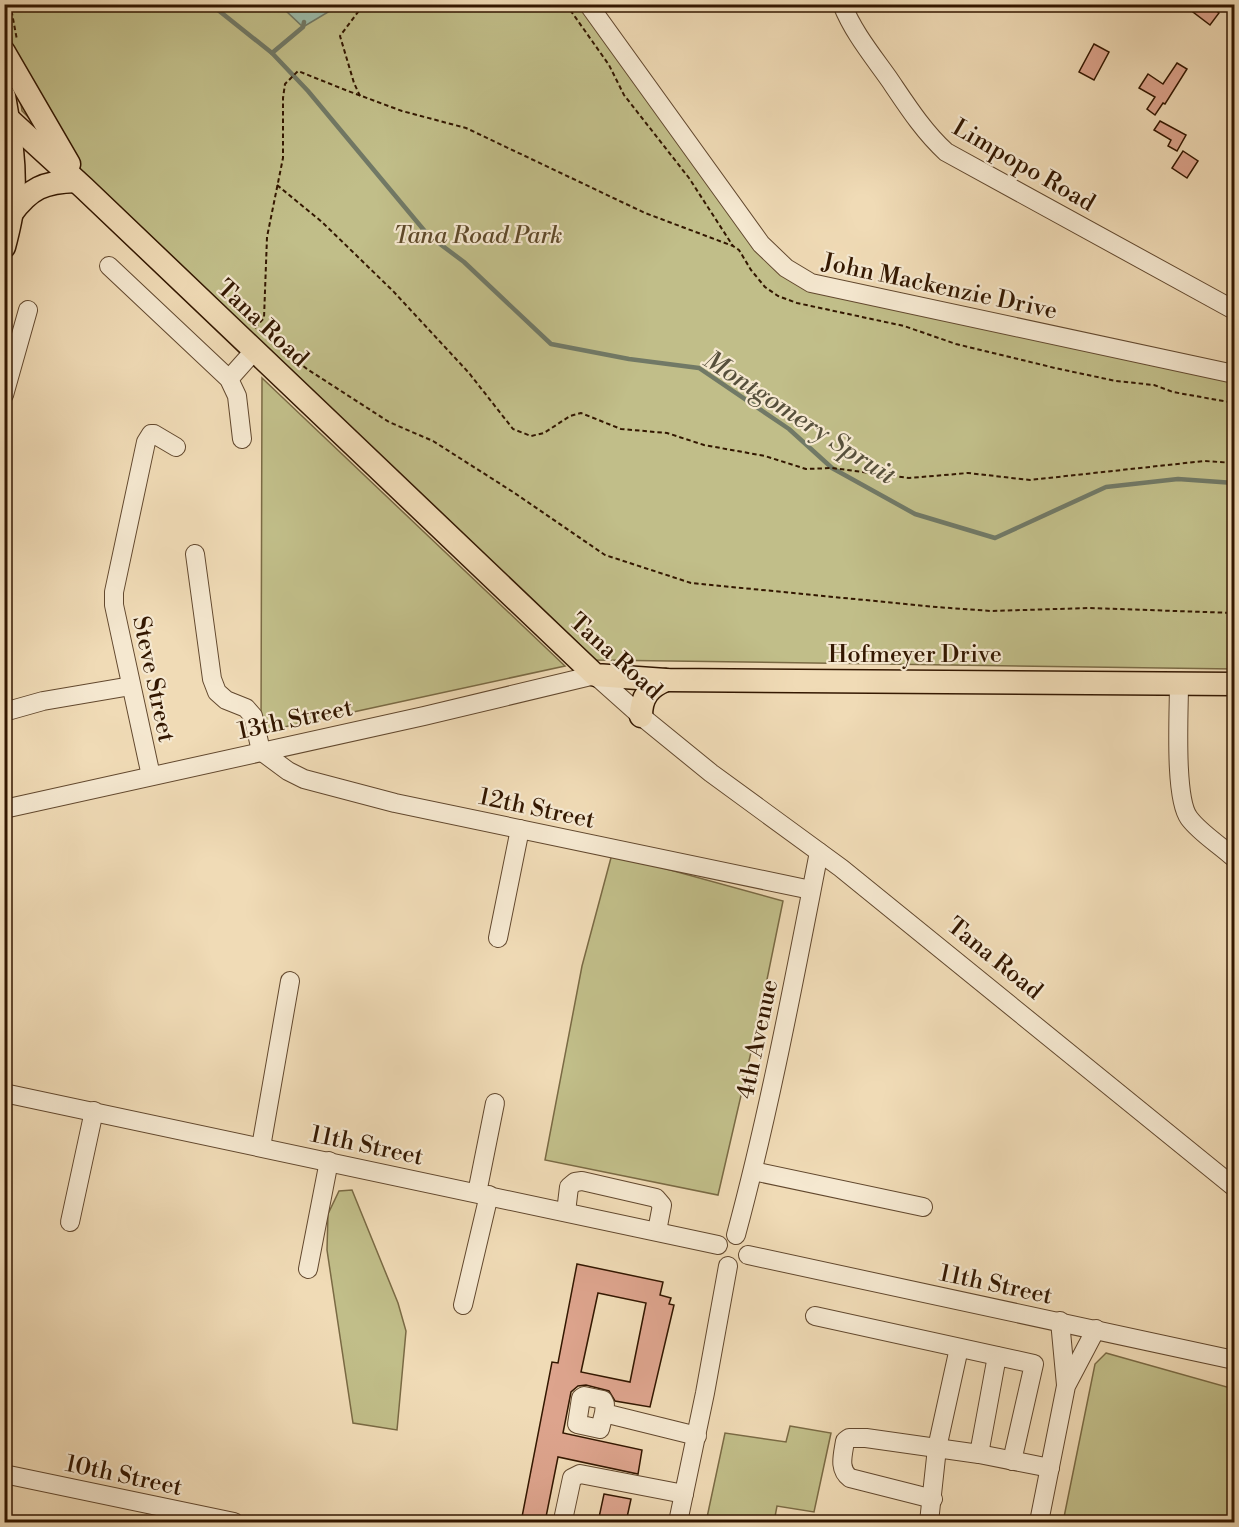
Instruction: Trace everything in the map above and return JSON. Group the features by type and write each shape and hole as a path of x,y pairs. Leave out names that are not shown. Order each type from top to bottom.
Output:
{"main road":[{"path":"11,48 42,120 80,184"},
{"path":"4,96 14,189 4,248"},
{"name":"Tana Road","path":"6,117 255,335 595,675"},
{"path":"11,214 36,188 56,182 80,184"},
{"name":"Hofmeyer Drive","path":"595,675 666,680 1234,684"},
{"path":"640,716 646,694 656,684 666,680"}],"street":[{"name":"John Mackenzie Drive","path":"588,4 761,243 786,268 806,282 1234,374"},
{"name":"Limpopo Road","path":"842,4 851,25 899,94 928,134 946,152 1234,310"},
{"path":"109,266 229,379 237,396 242,439"},
{"path":"4,395 28,310"},
{"path":"229,379 255,335"},
{"name":"Steve Street","path":"151,776 114,605 114,592 146,442 151,434 154,434 176,447"},
{"path":"195,554 212,679 217,692 226,700 246,708 253,716 261,751"},
{"name":"Tana Road","path":"595,675 640,716 711,773 842,868 1234,1187"},
{"name":"13th Street","path":"4,809 424,716 595,675"},
{"path":"1179,684 1179,778 1180,797 1184,810 1199,828 1234,858"},
{"path":"4,712 43,701 131,686"},
{"name":"12th Street","path":"261,751 288,771 312,781 395,803 811,890"},
{"path":"498,938 520,829"},
{"name":"4th Avenue","path":"736,1235 753,1171 791,999 819,852"},
{"path":"261,1147 290,981"},
{"name":"11th Street","path":"4,1093 718,1245"},
{"path":"464,1305 483,1194 495,1103"},
{"path":"70,1221 94,1112"},
{"path":"308,1269 329,1161"},
{"path":"753,1171 923,1207"},
{"path":"566,1212 569,1186 582,1181 656,1198 662,1205 657,1231"},
{"path":"736,1235 745,1240 749,1250 748,1256 738,1266 728,1266 720,1260 718,1245 725,1237 736,1235"},
{"name":"11th Street","path":"748,1256 1234,1360"},
{"path":"678,1522 697,1436 728,1266"},
{"path":"815,1316 1034,1364 1012,1461"},
{"path":"1060,1322 1066,1386"},
{"path":"1039,1522 1066,1386 1096,1329"},
{"path":"929,1522 937,1448 958,1348"},
{"path":"979,1454 997,1356"},
{"path":"604,1413 697,1436"},
{"path":"933,1498 850,1478 844,1474 842,1466 845,1442 849,1438 866,1438 979,1454 1050,1468"},
{"name":"10th Street","path":"4,1474 234,1522"},
{"path":"563,1520 572,1478 580,1474 684,1494"}],"path":[{"path":"11,48 11,8 13,4"},
{"path":"360,96 340,36 364,4"},
{"path":"566,4 609,65 624,95 689,178 733,246"},
{"path":"298,71 285,84 283,158 267,237 264,318 255,335 389,422 433,441 605,555 691,583 936,607 991,611 1089,608 1234,613"},
{"path":"277,185 322,222 393,291 469,373 513,429 531,436 544,433 570,416 581,413 621,429 667,433 704,446 765,456 806,469 832,468 909,478 968,473 1030,480 1204,461 1234,463"}],"green space":[{"name":"Tana Road Park","path":"7,5 598,5 767,247 808,280 1234,366 1234,669 596,660 249,336 22,111"},
{"path":"262,378 565,666 261,732"},
{"path":"612,854 783,901 761,1009 718,1195 545,1160 582,966"},
{"path":"352,1190 398,1303 406,1331 397,1430 353,1423 327,1250 328,1214 339,1191"},
{"path":"1106,1353 1234,1389 1234,1522 1063,1522 1095,1364"},
{"path":"790,1426 831,1433 814,1512 777,1506 774,1522 706,1522 725,1433 786,1442"}],"shaded area":[{"path":"283,4 340,5 303,27 285,10"}],"building":[{"path":"1198,4 1207,4 1219,13 1210,25 1193,12"},
{"path":"1094,44 1109,52 1094,80 1079,72"},
{"path":"1177,63 1187,69 1165,104 1163,103 1155,115 1147,109 1155,97 1139,88 1148,74 1163,84"},
{"path":"1160,121 1186,135 1177,151 1168,146 1171,140 1154,130"},
{"path":"1183,151 1198,161 1187,178 1172,168"},
{"path":"577,1264 663,1282 660,1295 671,1298 669,1304 674,1305 650,1407 615,1401 609,1391 586,1385 578,1386 571,1392 563,1433 642,1450 638,1474 558,1457 545,1522 521,1522 552,1362 558,1363","holes":["598,1293 646,1303 630,1382 581,1372"]},
{"path":"604,1494 631,1499 626,1522 598,1522"}],"waterway":[{"path":"127,4 213,6 272,53 303,27 304,22"},
{"name":"Montgomery Spruit","path":"272,53 308,91 428,235 464,262 551,344 629,359 699,368 789,429 832,468 915,514 995,538 1106,487 1178,479 1234,483"}]}
